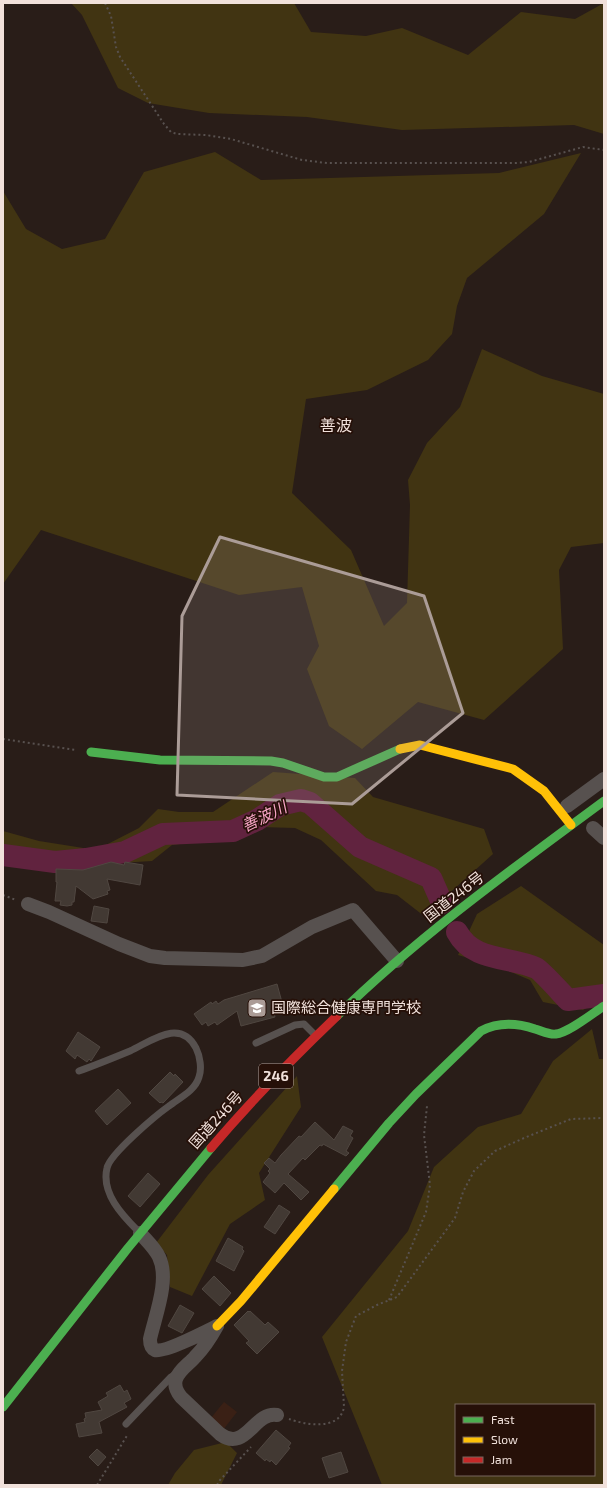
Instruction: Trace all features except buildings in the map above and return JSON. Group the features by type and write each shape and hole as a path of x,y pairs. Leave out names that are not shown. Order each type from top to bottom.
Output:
{"main road":[{"path":"91,752 160,760 271,761 283,763 330,778 342,775 402,748 420,745 513,769 544,791 571,825"},
{"name":"国道246号","path":"3,1408 197,1162 244,1110 315,1036 354,998 449,917 604,801"},
{"path":"217,1326 241,1301 389,1123 481,1031 487,1027 500,1024 513,1024 554,1034 567,1030 604,1006"}],"street":[{"path":"513,769 522,769 534,775 549,786 568,806 604,779"},
{"path":"593,828 604,838"},
{"path":"28,904 150,956 165,958 243,960 262,956 312,927 353,910 397,961"},
{"path":"140,1233 158,1255 163,1265 163,1288 150,1339 150,1344 153,1349 157,1350 168,1347 190,1339 217,1326"},
{"path":"217,1326 210,1339 181,1371 176,1379 177,1392 187,1404 223,1436 232,1438 242,1437 265,1417 270,1414 277,1415"}],"lane":[{"path":"256,1043 295,1025 304,1024 315,1036"},
{"path":"79,1071 101,1064 136,1048 149,1040 170,1033 186,1036 192,1041 197,1049 200,1059 199,1078 193,1087 166,1108 125,1144 111,1159 107,1166 106,1185 110,1195 123,1215 140,1233"},
{"path":"126,1424 171,1377 181,1371"}],"path":[{"path":"105,3 111,16 116,47 120,57 164,124 171,132 177,134 206,134 231,139 302,160 327,163 516,164 529,162 583,147 604,150"},
{"path":"3,739 91,752"},
{"path":"389,1300 426,1212 430,1185 424,1135 427,1107 427,1084"},
{"path":"277,1415 300,1423 328,1423 340,1418 344,1408 342,1371 346,1342 356,1316 397,1297 455,1218 463,1192 474,1171 494,1151 572,1119 604,1118"},
{"path":"98,1485 128,1433"},
{"path":"217,1485 251,1447"}],"highlighted area":[{"path":"220,537 424,596 463,713 352,804 177,795 182,616"}],"shaded area":[{"path":"71,3 294,3 311,32 366,36 402,28 468,55 521,12 575,19 604,3 604,134 574,125 402,130 307,117 209,113 148,103 118,88 82,15"},
{"path":"215,152 261,180 499,173 581,153 544,214 467,278 457,306 452,334 428,360 367,390 306,399 292,493 351,550 384,626 407,603 410,505 408,480 427,443 460,407 482,349 542,376 604,394 604,543 571,547 559,570 563,649 484,720 418,702 362,749 329,726 307,669 319,646 302,587 239,595 41,530 3,584 3,191 26,229 62,249 105,239 144,172"},
{"path":"273,772 355,778 373,797 484,829 493,854 424,916 397,895 376,891 321,840 295,828 260,827 219,839 172,845 152,861 103,864 3,858 3,831 39,841 96,850 139,828 158,809 179,812 213,812"},
{"path":"521,886 604,945 604,998 583,1010 543,1002 530,980 499,967 458,955 477,914"},
{"path":"592,1029 599,1059 604,1059 604,1485 382,1485 322,1337 408,1231 434,1167 478,1127 521,1114 553,1061"},
{"path":"297,1076 301,1107 259,1173 265,1200 230,1224 192,1296 170,1287 167,1255 156,1243 208,1175"},
{"path":"224,1402 237,1412 223,1430 210,1419"},
{"path":"226,1442 237,1453 221,1485 168,1485 175,1473 194,1450"}],"waterway":[{"name":"善波川","path":"3,855 55,862 86,859 125,852 163,834 233,831 257,820 280,805 301,800 310,803 360,847 431,878 442,903"},
{"name":"善波川","path":"457,932 464,942 472,949 492,957 526,964 536,968 568,1000 604,995"}],"traffic: fast":[{"path":"91,752 160,760 271,761 283,763 324,777 337,777 400,749"},
{"path":"337,1016 400,958 433,931 604,801"},
{"path":"334,1189 389,1123 416,1094 481,1031 494,1026 508,1024 528,1027 553,1034 561,1033 574,1027 604,1006"},
{"path":"3,1407 128,1248 211,1148"}],"traffic: slow":[{"path":"400,749 420,745 513,769 544,791 571,825"},
{"path":"217,1326 241,1301 334,1189"}],"traffic: jam":[{"path":"211,1148 272,1080 337,1016"}],"place":[{"name":"国際総合健康専門学校","path":"257,1008"}],"district":[{"name":"善波","path":"336,425"}]}
